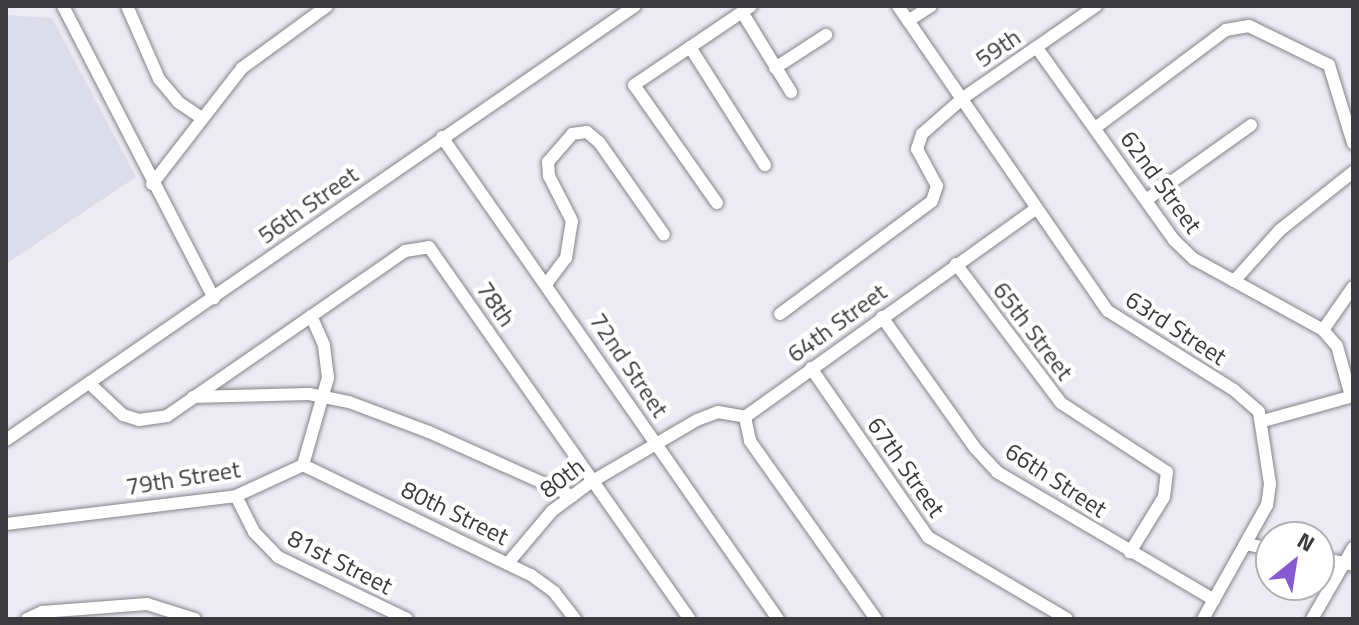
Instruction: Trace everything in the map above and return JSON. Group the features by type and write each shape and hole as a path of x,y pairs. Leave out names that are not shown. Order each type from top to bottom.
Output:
{"street":[{"path":"63,6 152,184 214,298"},
{"path":"127,6 159,79 178,102 202,118"},
{"path":"152,184 250,61 325,6"},
{"name":"56th Street","path":"6,440 635,6"},
{"name":"63rd Street","path":"898,6 963,98 1035,209 1116,318 1234,390 1263,421"},
{"path":"908,21 931,6"},
{"name":"59th","path":"780,314 932,201 937,186 916,143 963,98 1096,6"},
{"path":"717,203 634,85 747,9 775,68 791,92"},
{"path":"1095,128 1226,30 1249,26 1329,65 1353,143"},
{"path":"775,68 826,35"},
{"path":"690,47 765,165"},
{"name":"62nd Street","path":"1037,48 1185,251 1323,330"},
{"path":"1146,200 1251,125"},
{"path":"547,283 566,258 572,221 549,176 548,162 572,134 587,132 599,142 664,235"},
{"name":"72nd Street","path":"442,137 547,283 778,619"},
{"path":"1234,281 1280,230 1353,172"},
{"name":"64th Street","path":"745,417 1035,209"},
{"name":"78th","path":"89,383 123,415 139,420 167,416 405,251 429,247 689,619"},
{"name":"65th Street","path":"956,264 1061,403 1167,472 1164,497 1130,552"},
{"path":"1203,619 1246,544 1269,495 1263,421 1352,396 1337,346 1323,330 1353,287"},
{"path":"303,465 326,397 327,357 311,316"},
{"name":"66th Street","path":"882,317 983,458 1020,488 1214,600"},
{"name":"67th Street","path":"811,368 928,537 1067,619"},
{"path":"193,397 326,397 429,432 572,496"},
{"path":"655,443 718,412 745,417 750,441 876,619"},
{"name":"80th","path":"508,563 527,536 572,496 655,443"},
{"name":"79th Street","path":"6,524 236,496 303,465"},
{"name":"80th Street","path":"303,465 508,563 554,592 575,619"},
{"name":"81st Street","path":"236,496 254,532 278,557 407,619"},
{"path":"1246,544 1255,546"},
{"path":"1312,619 1349,563 1353,548"},
{"path":"27,619 42,612 95,613 147,604 195,619"}],"shaded area":[{"path":"6,15 52,18 136,177 6,264"}]}
